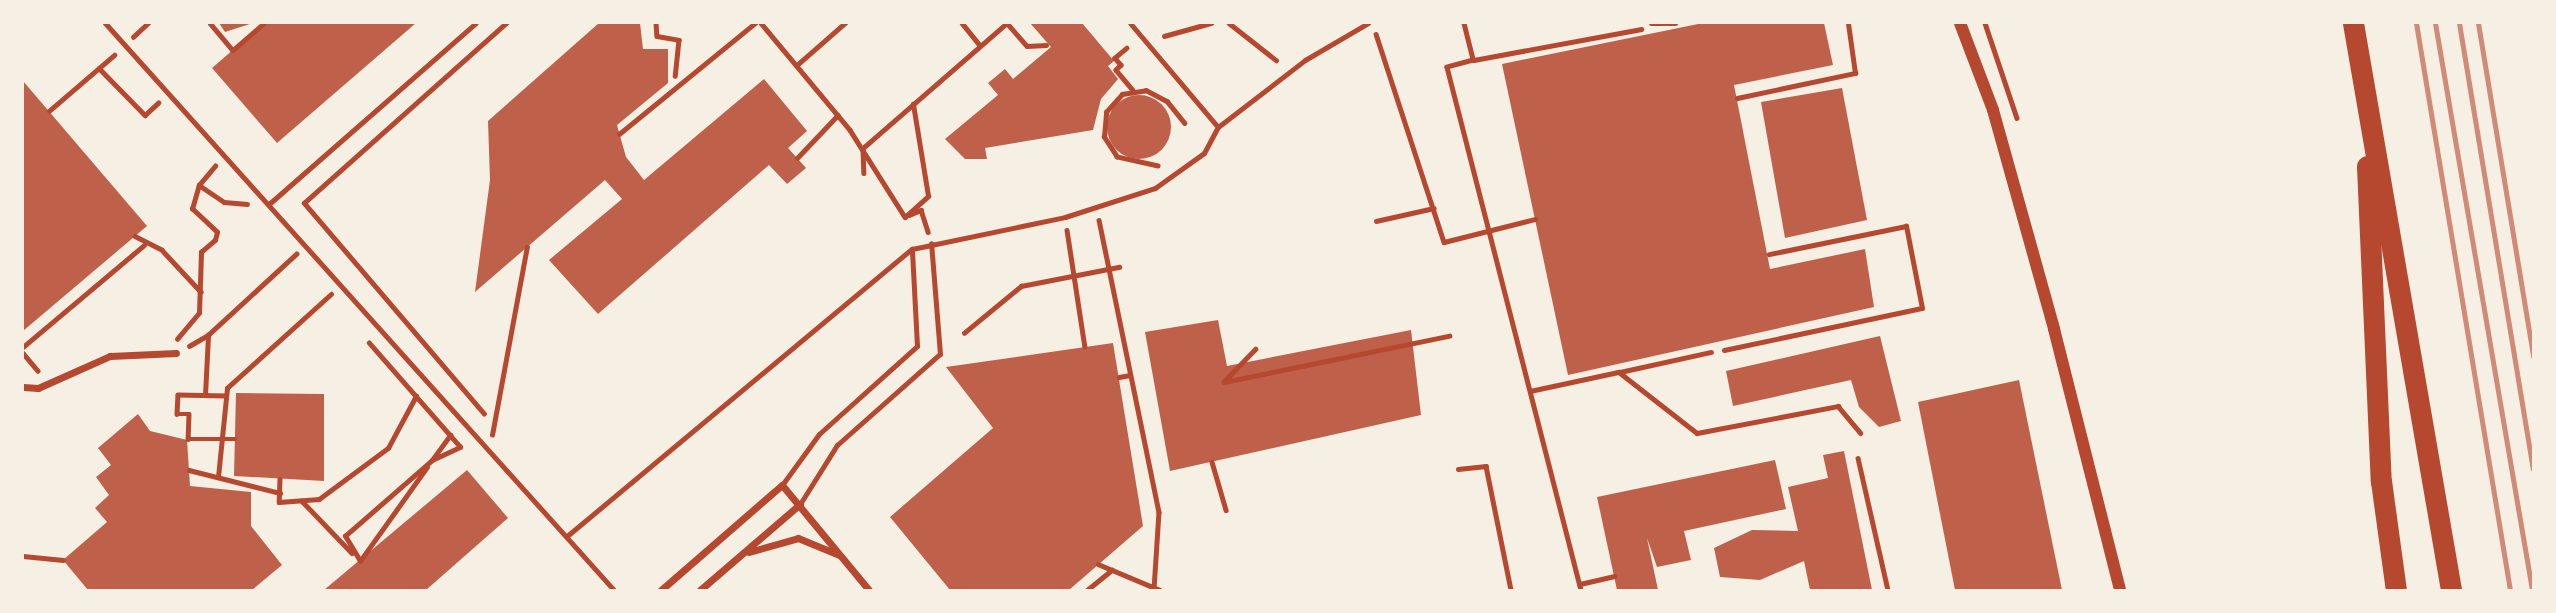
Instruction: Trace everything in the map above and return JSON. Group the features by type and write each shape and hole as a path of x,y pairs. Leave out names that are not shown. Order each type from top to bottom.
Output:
{"highway":[{"path":"2353,23 2451,590"},
{"path":"2365,94 2371,330 2396,590"}],"street":[{"path":"1960,23 1993,110 2051,316 2120,590"},
{"path":"23,387 48,383 110,356 176,353"},
{"path":"661,590 782,485 869,590"},
{"path":"700,590 800,505"},
{"path":"733,562 767,544 798,538 851,565"}],"lane":[{"path":"105,23 528,490 614,590"},
{"path":"269,204 476,23"},
{"path":"1130,23 1218,127"},
{"path":"567,536 912,249 1096,209 1177,175 1204,153 1218,127 1305,60 1371,23"},
{"path":"1651,25 1675,23"},
{"path":"1737,98 1855,73 1848,23"},
{"path":"1724,349 1922,308 1906,226 1769,254"},
{"path":"800,505 837,445 940,354 931,243"},
{"path":"782,485 819,434 917,346 912,249"}],"path":[{"path":"210,23 233,50 264,23"},
{"path":"484,414 304,203 506,23"},
{"path":"656,23 657,36 679,40 675,76"},
{"path":"620,134 755,23"},
{"path":"761,23 863,148 905,217"},
{"path":"797,65 845,23"},
{"path":"962,23 980,45"},
{"path":"863,148 1007,23 1027,46 1046,45"},
{"path":"1164,36 1210,23"},
{"path":"1229,23 1276,60"},
{"path":"1371,23 1444,242 1535,219"},
{"path":"1464,23 1473,60"},
{"path":"1614,576 1580,587 1447,67 1651,25"},
{"path":"1127,48 1115,58 1121,65 1116,69 1133,90 1157,94 1185,123"},
{"path":"49,111 114,55"},
{"path":"99,68 145,115 169,93"},
{"path":"1133,90 1106,112 1104,136 1117,157 1158,166"},
{"path":"905,217 928,196 913,103"},
{"path":"797,158 838,115"},
{"path":"863,148 864,173"},
{"path":"176,353 177,331 199,313 201,252 216,232 192,209 199,185 226,156"},
{"path":"199,185 224,202 269,204"},
{"path":"1377,221 1434,208"},
{"path":"1096,209 1159,512 1154,590"},
{"path":"905,217 921,210 931,243"},
{"path":"1065,217 1085,347"},
{"path":"135,236 144,246 162,250 201,292"},
{"path":"176,353 208,335 306,244"},
{"path":"48,383 23,350 144,246"},
{"path":"489,447 527,247"},
{"path":"964,333 1021,286 1119,267"},
{"path":"218,477 226,388 342,284"},
{"path":"205,395 208,335"},
{"path":"1256,349 1224,382 1449,336"},
{"path":"1530,391 1724,349"},
{"path":"1619,372 1697,433 1838,406 1861,433"},
{"path":"1119,377 1130,375"},
{"path":"226,396 178,396 177,414 189,414 188,439 235,439"},
{"path":"280,479 279,502 319,499 387,448 416,396"},
{"path":"360,561 345,536 432,460 460,447 450,435 439,451 432,460 360,561"},
{"path":"1858,458 1888,590"},
{"path":"1212,462 1226,510"},
{"path":"1458,469 1486,466 1511,590"},
{"path":"189,470 280,493"},
{"path":"302,501 360,561"},
{"path":"23,556 63,560"},
{"path":"1098,564 1156,584 1160,590"},
{"path":"1087,590 1113,569"}],"building":[{"path":"219,23 253,23 225,32"},
{"path":"264,23 416,23 277,143 212,68"},
{"path":"599,23 640,23 643,49 668,49 668,83 617,125 626,157 644,180 764,79 807,131 788,148 806,168 787,184 769,165 598,314 549,260 622,199 605,180 475,292 490,180 488,121"},
{"path":"1030,23 1082,23 1114,61 1108,66 1118,79 1101,99 1093,130 985,148 987,159 965,159 945,139 998,95 988,83 1005,69 1013,79 1051,47"},
{"path":"1703,23 1824,23 1833,65 1734,85 1770,269 1865,249 1874,307 1568,375 1502,64"},
{"path":"23,81 147,226 23,331"},
{"path":"1842,88 1867,220 1785,238 1761,102"},
{"path":"1139,95 1157,101 1165,109 1171,127 1165,145 1157,153 1139,159 1121,153 1113,145 1107,127 1113,109 1121,101"},
{"path":"1218,320 1227,366 1411,330 1421,415 1170,471 1145,332"},
{"path":"1880,336 1901,421 1879,427 1859,407 1851,380 1733,406 1726,371"},
{"path":"1113,343 1143,526 1069,590 950,590 890,517 993,428 946,367"},
{"path":"2019,380 2062,590 1955,590 1918,402"},
{"path":"236,393 324,394 324,481 234,476"},
{"path":"138,414 150,431 187,440 190,486 251,492 251,526 282,565 252,590 88,590 63,560 107,522 95,508 109,495 96,477 111,465 98,448"},
{"path":"1844,451 1872,590 1810,590 1804,561 1760,580 1720,577 1714,548 1752,530 1798,531 1788,487 1828,478 1823,455"},
{"path":"1775,460 1786,509 1684,531 1691,560 1657,567 1647,538 1658,590 1617,590 1597,497"},
{"path":"467,470 508,518 426,590 324,590"}],"railway":[{"path":"2416,23 2510,590"},
{"path":"2435,23 2532,590"},
{"path":"2459,23 2533,469"},
{"path":"2478,23 2533,356"}]}
